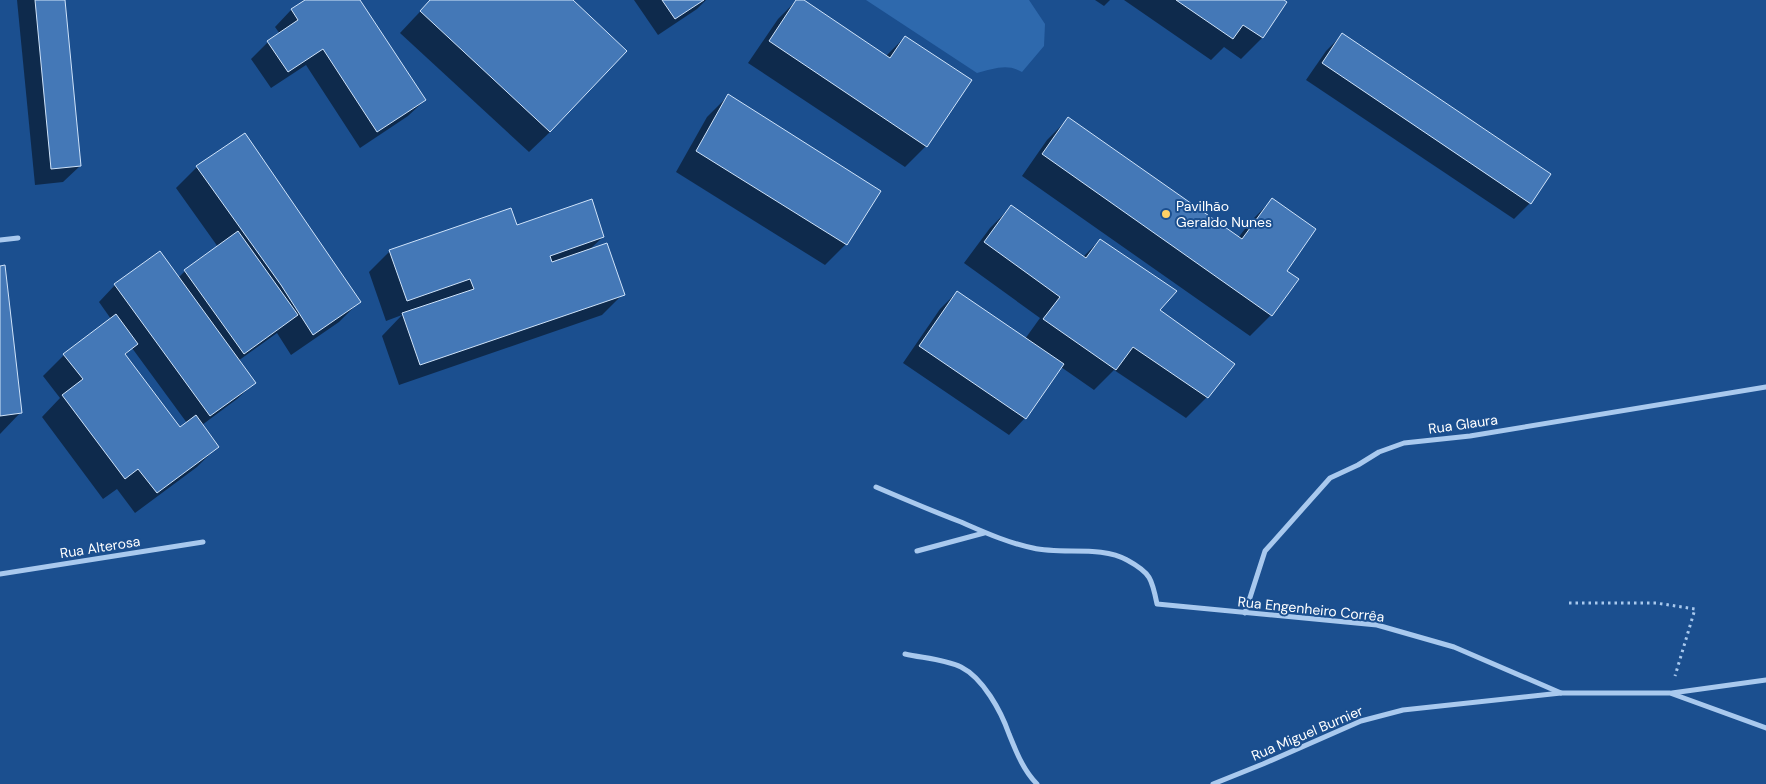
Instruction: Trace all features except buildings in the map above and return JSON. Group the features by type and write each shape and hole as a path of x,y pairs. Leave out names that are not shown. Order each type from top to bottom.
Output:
{"street":[{"path":"0,240 18,238"},
{"name":"Rua Glaura","path":"1245,613 1265,551 1330,478 1358,465 1379,452 1404,443 1470,436 1766,387"},
{"name":"Rua Engenheiro Corrêa","path":"876,487 984,532 1040,550 1103,553 1122,557 1135,564 1152,579 1158,604 1377,625 1454,647 1561,693 1670,693 1766,728"},
{"path":"918,552 984,532"},
{"name":"Rua Alterosa","path":"0,574 203,542"},
{"path":"905,654 954,664 970,673 986,690 1001,714 1022,762 1037,784"},
{"path":"1670,693 1766,680"},
{"name":"Rua Miguel Burnier","path":"1213,784 1361,721 1395,712 1561,693"}],"path":[{"path":"1569,603 1656,603 1695,609 1670,693"}],"shaded area":[{"path":"866,0 1029,0 1045,24 1044,46 1022,72 1005,67 977,73"}],"place":[{"name":"Pavilhão Geraldo Nunes","path":"1166,214"}]}
